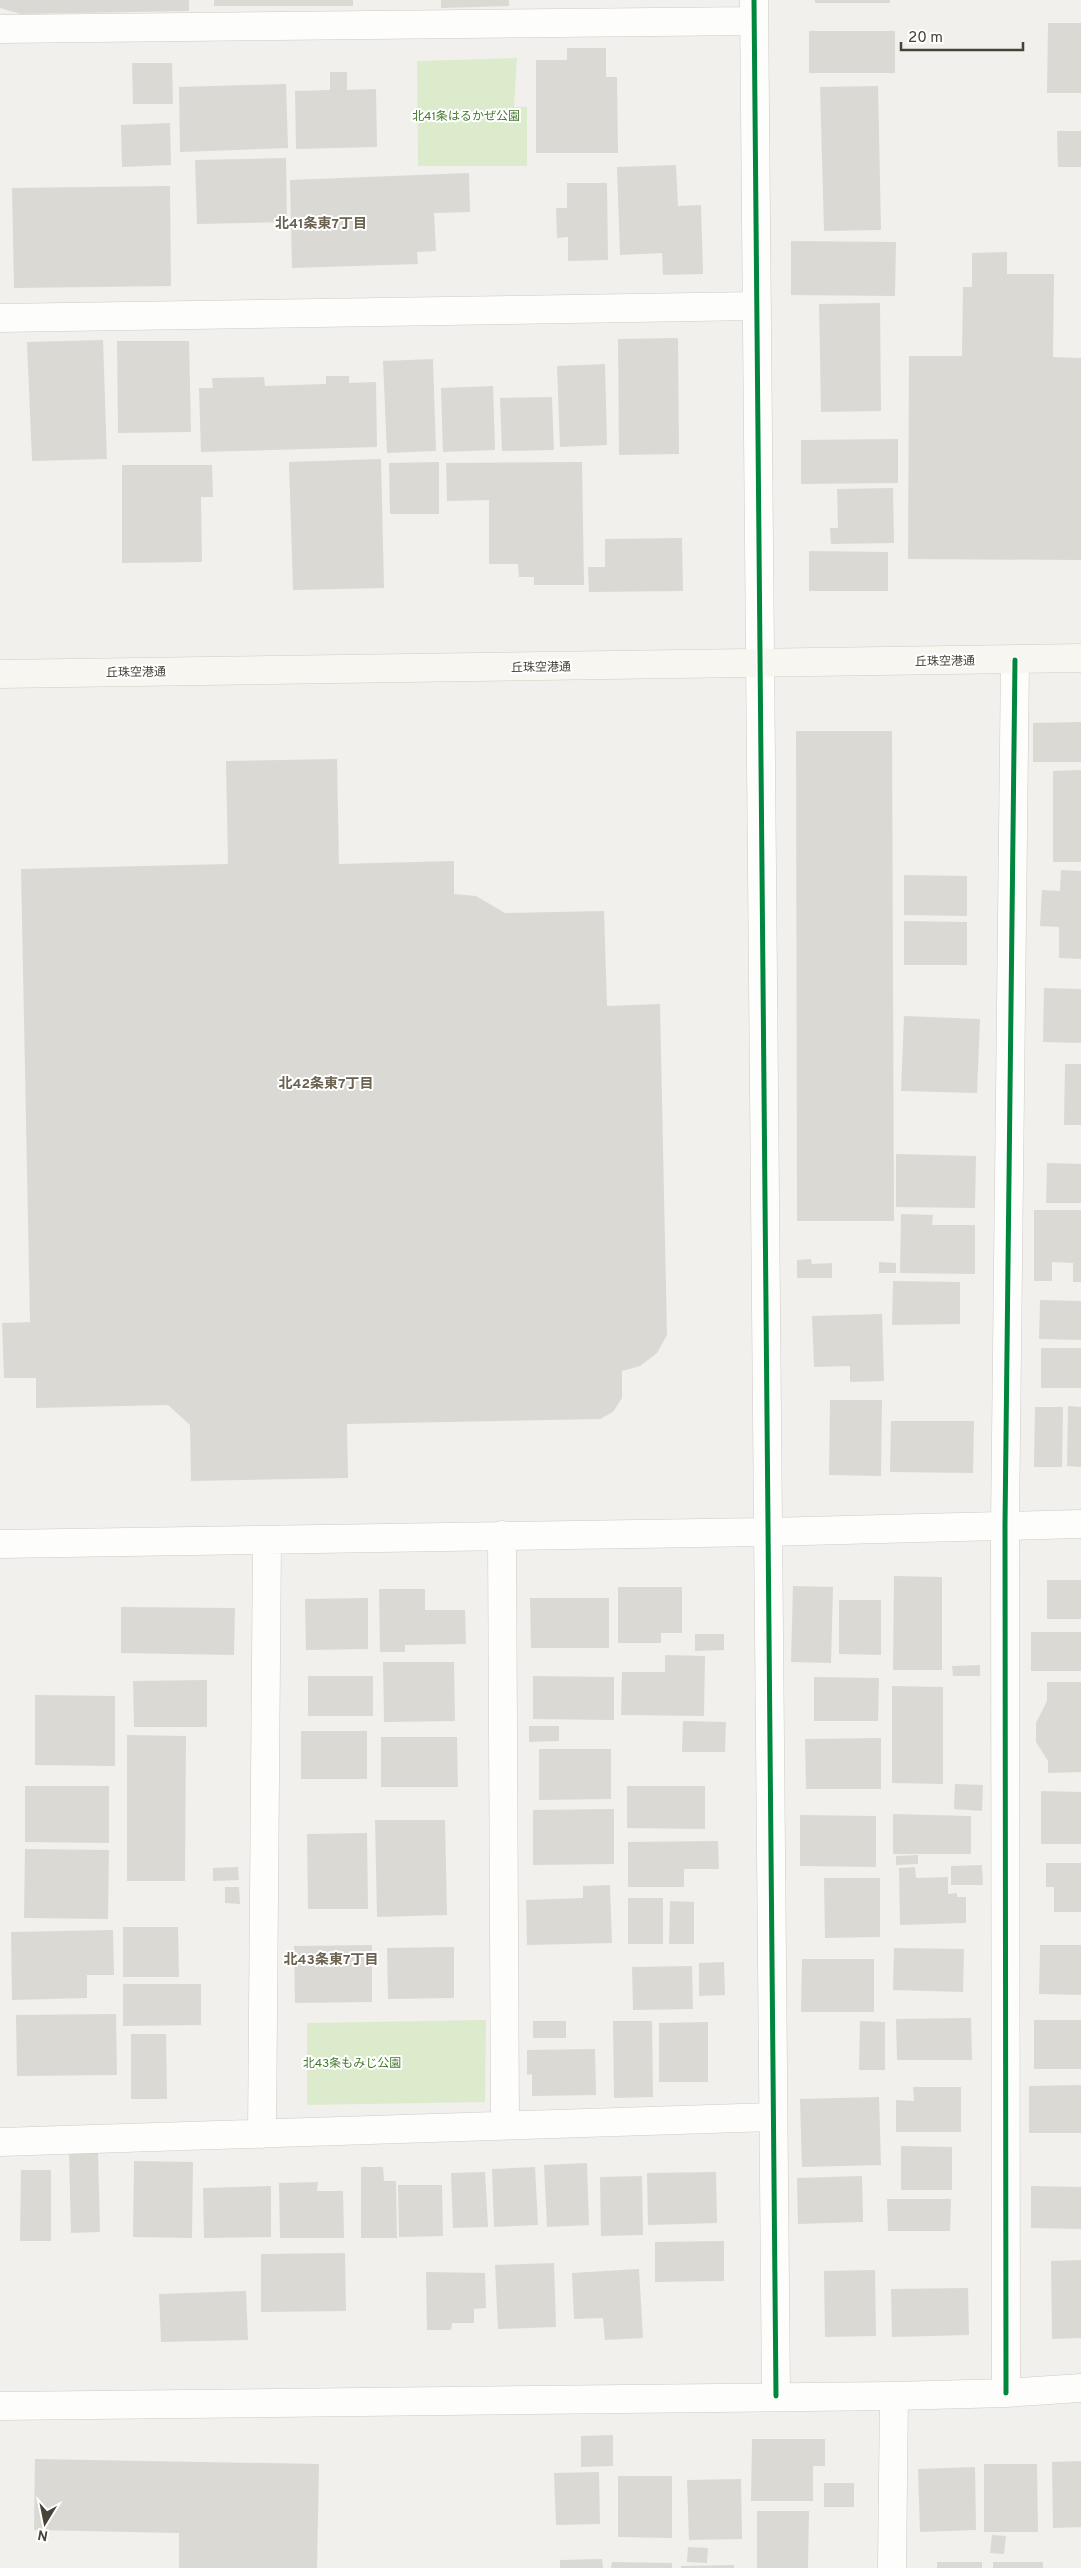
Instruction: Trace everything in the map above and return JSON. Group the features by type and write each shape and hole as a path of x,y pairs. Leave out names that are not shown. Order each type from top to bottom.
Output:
{"main road":[{"name":"丘珠空港通","path":"0,674 761,665 1081,658"}],"street":[{"path":"0,29 754,11 776,2396"},
{"path":"0,318 757,306"},
{"path":"1006,2393 1005,1524 1015,660"},
{"path":"0,1544 267,1541 502,1534 767,1532 1005,1524 1081,1524"},
{"path":"502,1534 505,2125"},
{"path":"262,2134 267,1541"},
{"path":"0,2142 773,2117"},
{"path":"0,2406 894,2396 1006,2393 1081,2388"},
{"path":"892,2568 894,2396"}],"green space":[{"name":"北41条はるかぜ公園","path":"517,58 514,107 527,107 527,166 418,166 417,61"},
{"name":"北43条もみじ公園","path":"486,2020 485,2102 307,2105 307,2023"}],"building":[{"path":"0,0 189,0 189,11 21,14 0,8"},
{"path":"214,0 353,0 353,6 214,6"},
{"path":"441,0 509,0 509,6 441,8"},
{"path":"815,0 890,0 890,3 815,3"},
{"path":"1048,23 1081,23 1081,93 1047,93"},
{"path":"809,31 895,31 895,73 809,73"},
{"path":"567,48 606,48 606,77 617,77 618,153 536,153 536,60 567,60"},
{"path":"132,63 172,63 173,104 133,104"},
{"path":"330,72 347,72 347,90 376,89 377,147 296,149 295,91 330,90"},
{"path":"286,84 288,148 180,152 179,87"},
{"path":"878,86 881,230 824,231 820,87"},
{"path":"170,123 171,165 122,167 121,125"},
{"path":"1057,131 1081,131 1081,167 1058,167"},
{"path":"286,158 287,222 197,224 195,160"},
{"path":"676,165 678,206 701,205 703,274 663,275 662,253 620,255 617,167"},
{"path":"469,173 470,212 434,213 436,251 417,252 418,264 292,268 290,180"},
{"path":"567,183 607,183 608,260 568,261 568,237 557,238 556,208 567,208"},
{"path":"170,186 171,286 14,288 12,188"},
{"path":"791,241 896,242 895,296 791,295"},
{"path":"1007,252 1007,274 1054,274 1053,357 1081,358 1081,560 908,559 909,356 962,356 963,287 972,287 972,253"},
{"path":"880,303 881,411 821,412 819,304"},
{"path":"678,338 679,454 619,455 618,339"},
{"path":"103,340 107,459 32,461 27,342"},
{"path":"117,341 189,341 191,432 118,433"},
{"path":"433,359 436,451 387,453 383,361"},
{"path":"605,364 607,445 560,447 557,366"},
{"path":"326,376 349,376 349,383 376,382 377,447 201,452 199,388 213,388 212,378 264,377 265,386 326,384"},
{"path":"493,386 495,450 443,452 441,388"},
{"path":"552,397 554,450 502,451 500,398"},
{"path":"898,439 898,483 801,484 801,440"},
{"path":"381,459 384,588 293,590 289,462"},
{"path":"439,462 439,514 390,514 389,463"},
{"path":"582,462 584,585 534,585 534,577 519,577 518,564 489,564 489,500 447,501 446,463"},
{"path":"122,465 212,465 213,497 201,497 202,562 122,563"},
{"path":"893,488 894,543 831,544 830,528 838,528 837,489"},
{"path":"682,538 683,591 589,592 588,567 605,567 605,539"},
{"path":"809,551 888,552 888,591 809,591"},
{"path":"1081,722 1081,762 1033,762 1033,723"},
{"path":"796,731 892,731 894,1221 797,1221"},
{"path":"337,759 339,864 454,861 454,894 476,896 505,913 604,911 607,1006 660,1004 667,1335 657,1353 640,1366 622,1371 622,1398 613,1412 600,1419 347,1424 348,1478 191,1481 190,1425 168,1405 36,1408 36,1378 4,1378 2,1323 30,1322 21,869 228,864 226,761"},
{"path":"1081,770 1081,862 1053,862 1053,771"},
{"path":"1061,870 1081,871 1081,959 1059,958 1059,927 1040,926 1042,890 1060,891"},
{"path":"904,875 967,876 967,916 904,915"},
{"path":"904,921 967,922 967,965 904,965"},
{"path":"1044,988 1081,989 1081,1043 1043,1042"},
{"path":"904,1016 980,1019 977,1093 901,1091"},
{"path":"1065,1064 1081,1064 1081,1125 1064,1125"},
{"path":"896,1154 976,1156 975,1208 896,1207"},
{"path":"1047,1163 1081,1164 1081,1203 1046,1203"},
{"path":"1034,1210 1081,1210 1081,1282 1073,1282 1073,1263 1052,1262 1052,1281 1034,1281"},
{"path":"901,1214 933,1215 932,1225 975,1225 975,1274 900,1273"},
{"path":"811,1259 812,1264 832,1263 832,1278 797,1278 797,1260"},
{"path":"879,1262 896,1263 896,1273 879,1273"},
{"path":"893,1281 960,1282 960,1324 892,1325"},
{"path":"1040,1300 1081,1301 1081,1340 1039,1339"},
{"path":"882,1314 884,1381 850,1382 850,1366 814,1367 812,1316"},
{"path":"1041,1348 1081,1348 1081,1388 1041,1388"},
{"path":"830,1400 882,1400 881,1476 829,1475"},
{"path":"1068,1406 1081,1407 1081,1467 1067,1466"},
{"path":"1035,1407 1063,1407 1062,1467 1034,1467"},
{"path":"891,1421 974,1421 973,1473 890,1472"},
{"path":"894,1576 942,1577 942,1670 893,1670"},
{"path":"1047,1580 1081,1580 1081,1619 1047,1619"},
{"path":"793,1586 833,1587 831,1663 791,1662"},
{"path":"618,1587 682,1587 682,1633 661,1633 661,1643 618,1643"},
{"path":"379,1589 425,1589 425,1610 465,1610 466,1644 405,1645 405,1652 380,1652"},
{"path":"368,1598 368,1649 306,1650 305,1599"},
{"path":"530,1598 609,1598 609,1648 531,1648"},
{"path":"839,1600 881,1600 881,1655 839,1654"},
{"path":"121,1607 235,1608 234,1655 121,1653"},
{"path":"1031,1632 1081,1632 1081,1671 1031,1671"},
{"path":"695,1634 724,1634 724,1650 695,1651"},
{"path":"665,1655 705,1656 704,1716 621,1715 622,1672 665,1672"},
{"path":"383,1662 454,1662 455,1721 384,1722"},
{"path":"980,1665 980,1676 953,1676 952,1666"},
{"path":"308,1676 373,1676 373,1716 308,1716"},
{"path":"533,1676 614,1677 614,1720 533,1719"},
{"path":"814,1677 879,1678 878,1721 814,1721"},
{"path":"207,1680 207,1727 134,1727 133,1681"},
{"path":"1047,1682 1081,1682 1081,1772 1048,1773 1048,1761 1036,1742 1036,1723 1047,1701"},
{"path":"892,1686 943,1687 943,1784 892,1783"},
{"path":"35,1695 115,1696 115,1766 35,1765"},
{"path":"683,1721 726,1722 725,1752 682,1752"},
{"path":"529,1726 559,1726 559,1741 529,1742"},
{"path":"301,1731 367,1731 367,1779 301,1779"},
{"path":"127,1735 186,1736 185,1881 127,1881"},
{"path":"381,1737 457,1737 458,1787 381,1787"},
{"path":"881,1738 881,1789 806,1789 805,1739"},
{"path":"539,1749 611,1749 611,1799 539,1800"},
{"path":"955,1784 983,1785 982,1811 954,1809"},
{"path":"25,1786 109,1786 109,1843 25,1842"},
{"path":"627,1786 705,1786 705,1829 627,1828"},
{"path":"1041,1791 1081,1792 1081,1844 1041,1844"},
{"path":"614,1809 614,1864 533,1865 533,1810"},
{"path":"893,1814 971,1816 971,1854 893,1854"},
{"path":"800,1815 876,1816 876,1867 800,1866"},
{"path":"375,1820 445,1820 447,1915 377,1917"},
{"path":"367,1833 368,1909 308,1909 307,1834"},
{"path":"718,1841 719,1869 684,1869 684,1887 628,1887 628,1842"},
{"path":"25,1849 109,1850 108,1919 24,1918"},
{"path":"918,1855 918,1864 896,1865 896,1856"},
{"path":"1046,1863 1081,1863 1081,1912 1054,1912 1054,1887 1046,1887"},
{"path":"982,1865 983,1885 951,1885 951,1866"},
{"path":"238,1867 239,1880 213,1881 213,1868"},
{"path":"915,1867 916,1878 948,1877 948,1894 957,1893 957,1897 966,1897 966,1923 900,1925 899,1868"},
{"path":"824,1878 880,1878 880,1937 825,1938"},
{"path":"610,1885 612,1943 527,1945 526,1900 583,1898 583,1886"},
{"path":"225,1887 239,1887 240,1904 225,1903"},
{"path":"628,1898 663,1898 663,1944 628,1944"},
{"path":"670,1901 694,1902 694,1944 669,1944"},
{"path":"123,1927 178,1927 179,1977 123,1977"},
{"path":"113,1930 114,1975 87,1975 87,1998 12,2000 11,1932"},
{"path":"372,1945 372,2002 295,2003 294,1946"},
{"path":"1040,1945 1081,1945 1081,1995 1039,1994"},
{"path":"454,1947 454,1998 388,1999 387,1948"},
{"path":"894,1948 964,1949 963,1992 893,1990"},
{"path":"802,1959 874,1959 874,2012 801,2012"},
{"path":"724,1962 725,1995 699,1996 699,1963"},
{"path":"692,1966 693,2009 633,2010 632,1967"},
{"path":"123,1984 201,1984 201,2025 123,2026"},
{"path":"116,2014 117,2075 17,2076 16,2015"},
{"path":"971,2018 972,2060 897,2060 896,2019"},
{"path":"1034,2020 1081,2020 1081,2069 1034,2069"},
{"path":"533,2021 566,2021 566,2038 533,2038"},
{"path":"613,2021 652,2021 653,2097 614,2098"},
{"path":"860,2021 885,2022 885,2070 859,2070"},
{"path":"708,2022 708,2082 659,2082 659,2023"},
{"path":"131,2034 166,2034 167,2099 131,2099"},
{"path":"595,2049 596,2095 532,2096 532,2074 527,2075 527,2050"},
{"path":"1081,2085 1081,2133 1029,2133 1029,2086"},
{"path":"913,2087 961,2087 961,2132 896,2132 896,2100 914,2101"},
{"path":"879,2097 881,2165 802,2167 800,2099"},
{"path":"901,2146 952,2147 952,2190 901,2190"},
{"path":"98,2152 100,2232 71,2233 69,2154"},
{"path":"134,2161 193,2162 192,2238 133,2237"},
{"path":"587,2163 589,2225 547,2227 544,2165"},
{"path":"361,2167 383,2167 384,2181 396,2181 397,2238 361,2238"},
{"path":"535,2167 538,2225 494,2227 492,2169"},
{"path":"21,2170 51,2170 51,2241 20,2241"},
{"path":"485,2172 488,2227 453,2228 451,2173"},
{"path":"716,2172 717,2223 648,2225 647,2173"},
{"path":"642,2176 643,2235 601,2236 600,2177"},
{"path":"862,2176 863,2222 798,2224 797,2178"},
{"path":"318,2182 317,2191 343,2191 344,2238 280,2238 279,2183"},
{"path":"398,2185 442,2185 443,2236 399,2237"},
{"path":"271,2186 271,2237 204,2238 203,2188"},
{"path":"1031,2186 1081,2187 1081,2229 1031,2228"},
{"path":"887,2199 951,2199 950,2231 888,2231"},
{"path":"724,2241 724,2281 655,2282 655,2242"},
{"path":"345,2253 346,2311 261,2312 261,2254"},
{"path":"1081,2260 1081,2338 1052,2339 1051,2261"},
{"path":"554,2263 556,2327 498,2329 495,2265"},
{"path":"639,2269 643,2338 605,2340 603,2318 574,2319 572,2273"},
{"path":"875,2270 876,2336 825,2337 824,2271"},
{"path":"426,2272 485,2273 486,2308 474,2309 474,2323 452,2323 451,2330 427,2330"},
{"path":"968,2288 969,2335 892,2337 891,2289"},
{"path":"246,2291 248,2340 161,2342 159,2294"},
{"path":"613,2435 613,2466 581,2467 581,2436"},
{"path":"752,2439 825,2439 825,2466 813,2466 813,2501 751,2501"},
{"path":"35,2459 319,2464 317,2568 179,2568 179,2533 34,2530"},
{"path":"1081,2461 1081,2527 1053,2528 1052,2462"},
{"path":"984,2464 1037,2464 1038,2532 984,2532"},
{"path":"975,2467 976,2530 920,2532 918,2469"},
{"path":"599,2472 600,2524 556,2525 554,2473"},
{"path":"618,2476 672,2476 672,2538 618,2537"},
{"path":"741,2479 742,2539 689,2540 687,2480"},
{"path":"824,2483 854,2483 854,2507 824,2507"},
{"path":"757,2511 809,2511 808,2568 757,2568"},
{"path":"992,2535 1006,2536 1004,2554 990,2553"},
{"path":"688,2547 708,2548 707,2563 687,2562"},
{"path":"602,2559 603,2568 560,2568 560,2560"},
{"path":"612,2562 672,2563 672,2568 611,2568"},
{"path":"937,2562 982,2562 982,2568 937,2568"},
{"path":"993,2562 1043,2562 1043,2568 993,2568"},
{"path":"734,2565 734,2568 681,2568 681,2566"}],"cycle path":[{"path":"754,0 776,2396"},
{"path":"1006,2393 1005,1524 1015,660"}],"district":[{"name":"北41条東7丁目","path":"321,223"},
{"name":"北42条東7丁目","path":"326,1083"},
{"name":"北43条東7丁目","path":"331,1959"}]}
